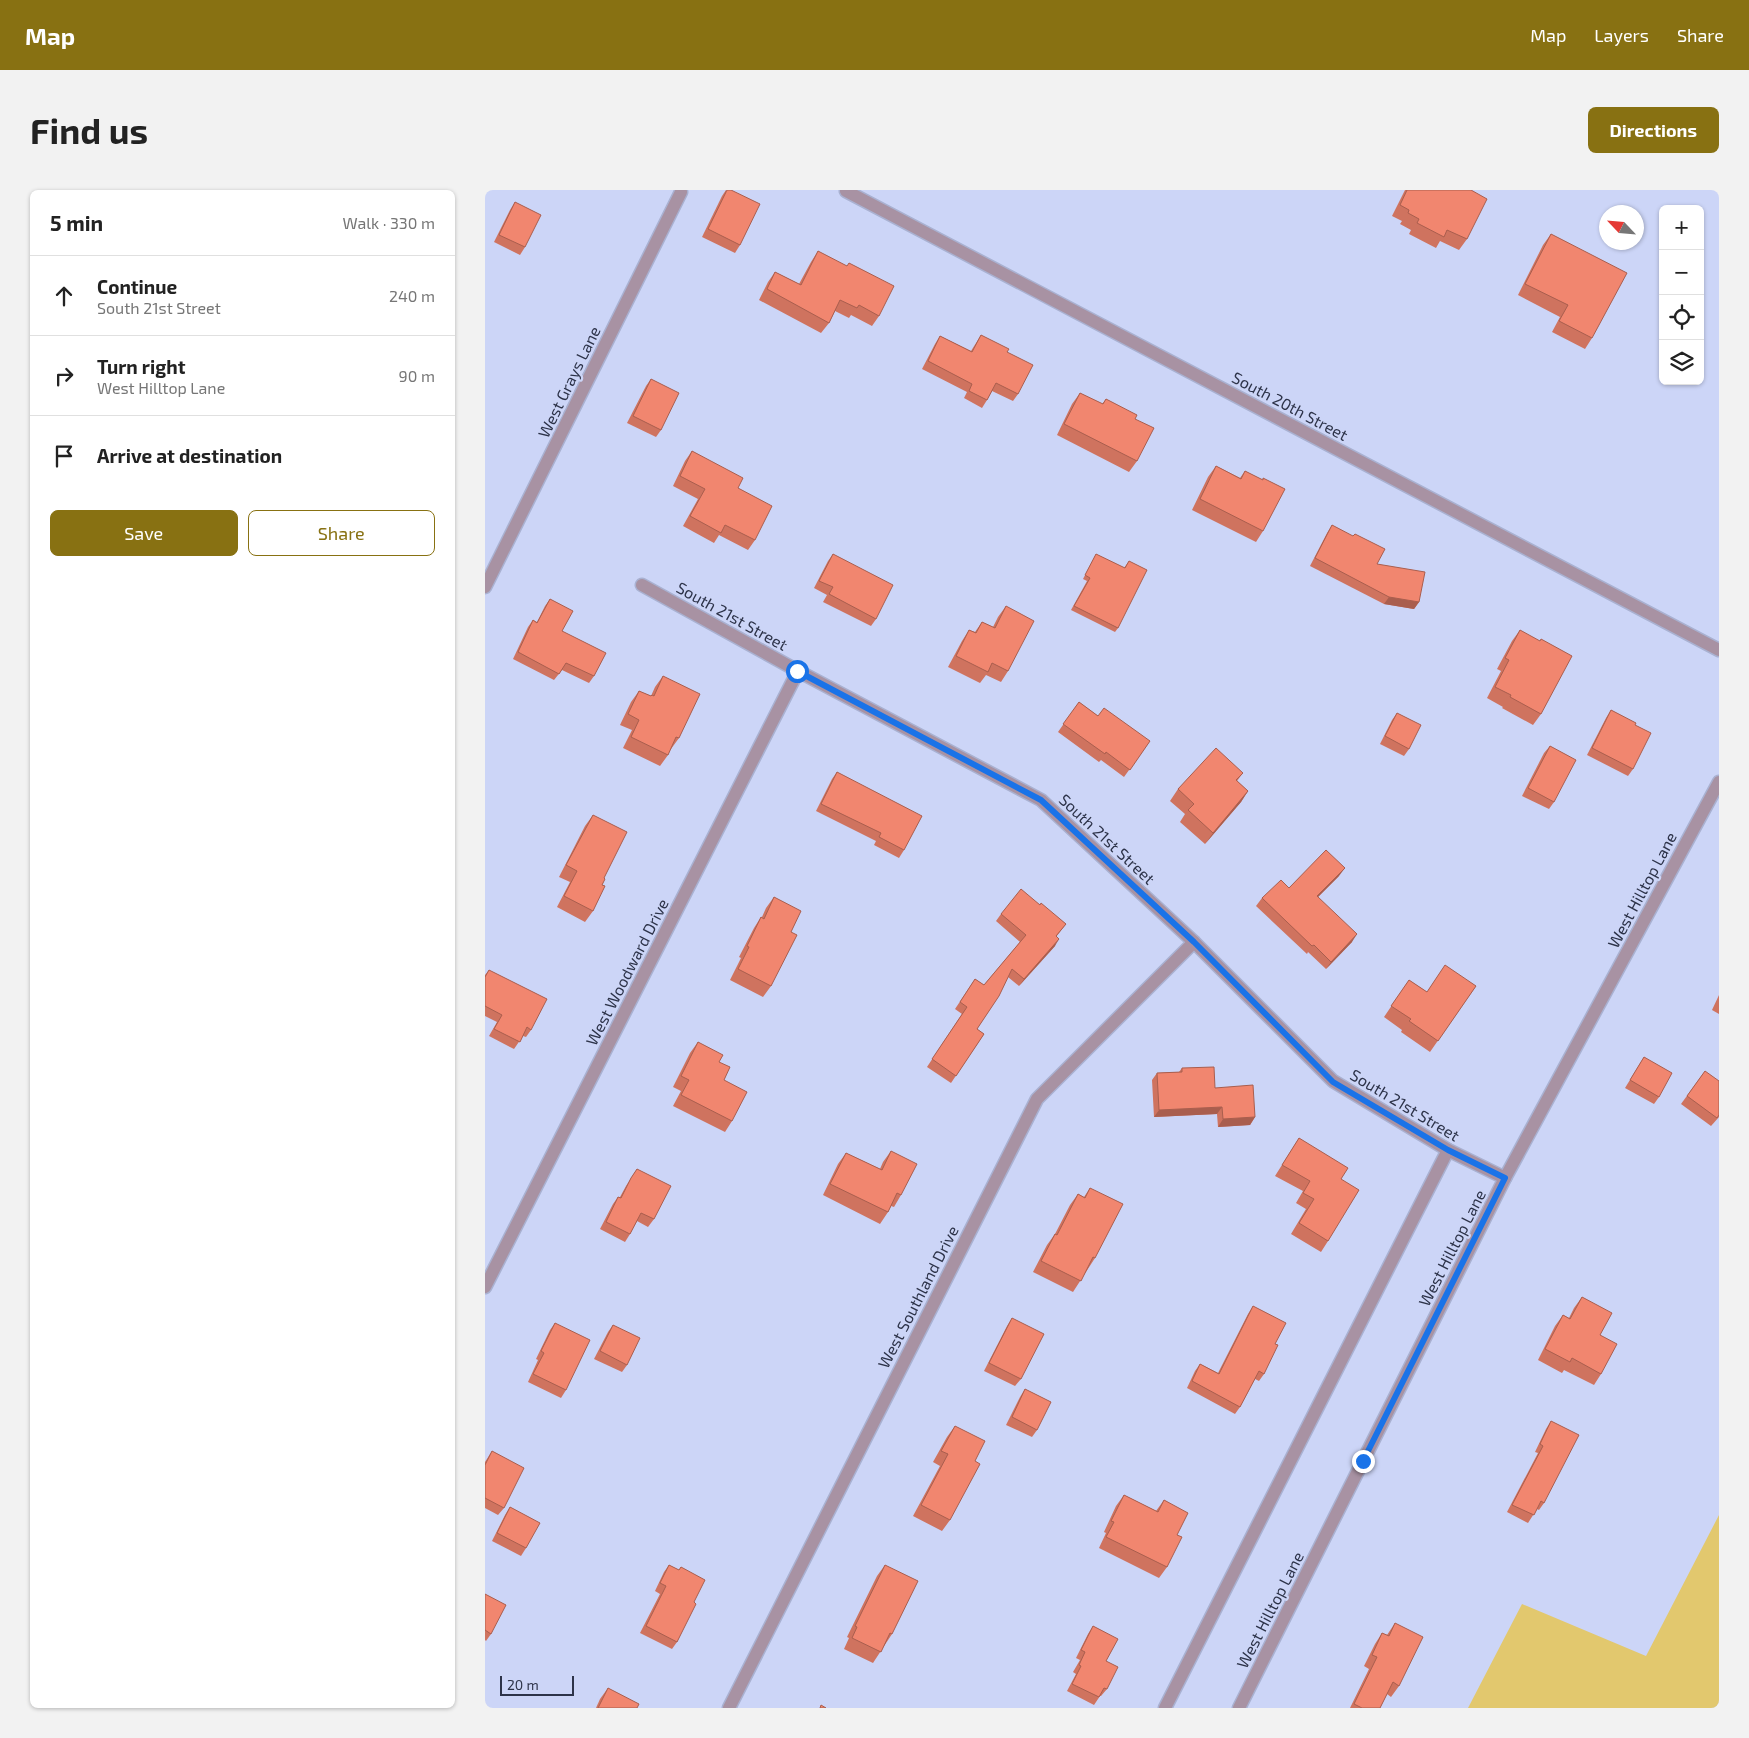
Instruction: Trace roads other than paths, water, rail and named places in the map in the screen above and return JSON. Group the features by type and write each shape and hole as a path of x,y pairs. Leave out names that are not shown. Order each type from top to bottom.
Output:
{"street":[{"name":"South 20th Street","path":"846,191 1719,650"},
{"name":"West Grays Lane","path":"485,587 681,192"},
{"name":"South 21st Street","path":"642,585 797,671 1041,800 1194,942 1333,1082 1448,1150 1505,1178"},
{"name":"West Woodward Drive","path":"485,1287 797,671"},
{"name":"West Hilltop Lane","path":"1239,1708 1505,1178 1719,782"},
{"name":"West Southland Drive","path":"729,1708 1037,1099 1194,942"},
{"path":"1165,1708 1448,1150"}]}
